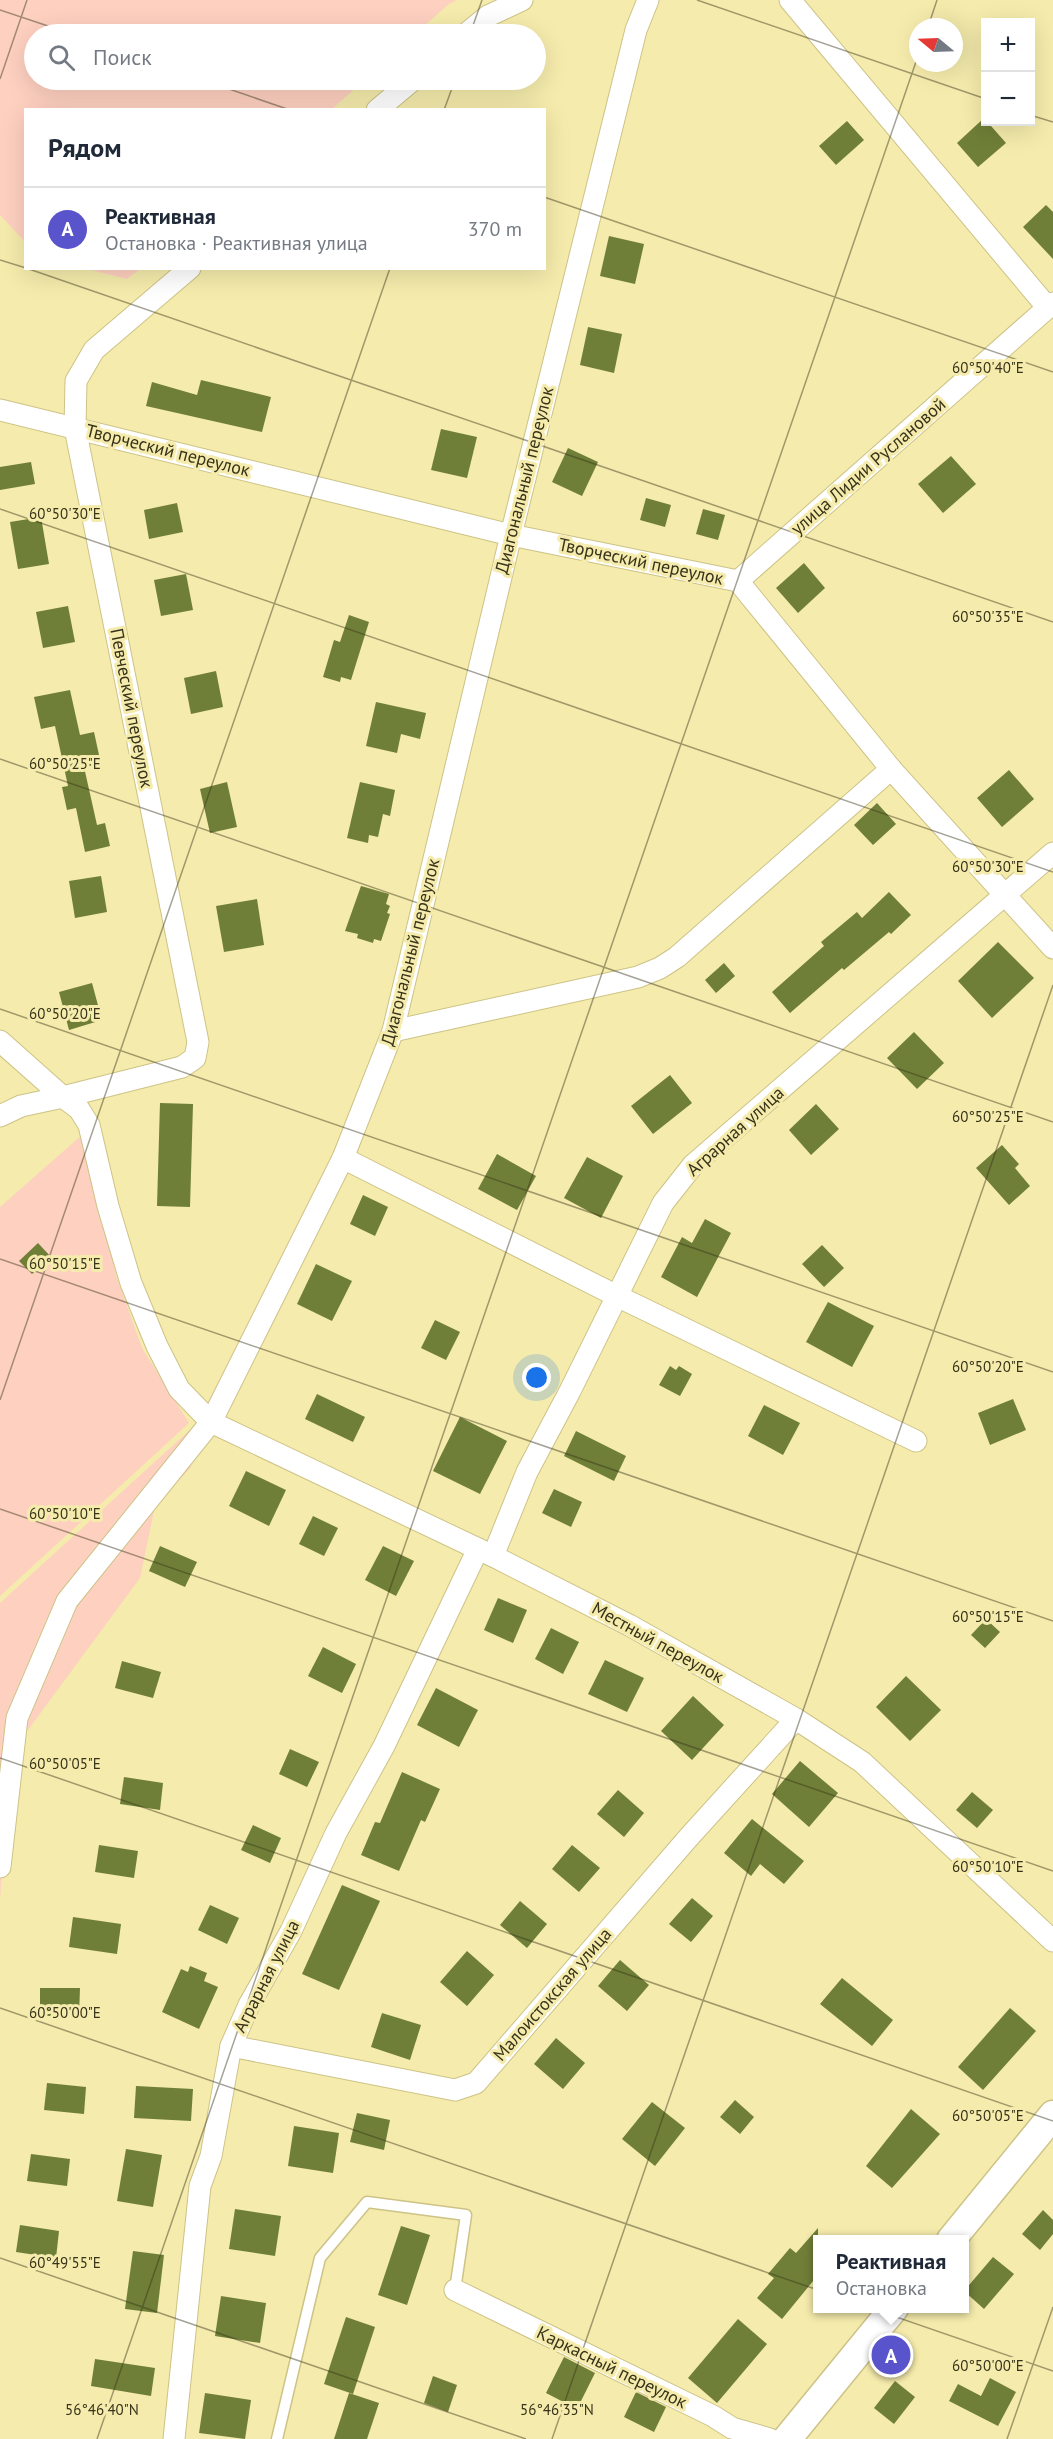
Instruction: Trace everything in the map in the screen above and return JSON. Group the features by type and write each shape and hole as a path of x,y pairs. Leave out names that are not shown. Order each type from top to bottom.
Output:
{"main road":[{"path":"955,2235 1053,2115"},
{"path":"787,2439 890,2313"}],"street":[{"path":"479,24 489,16 522,0"},
{"name":"Диагональный переулок","path":"0,1867 17,1718 67,1601 211,1422 344,1158 393,1031 511,535 636,30 648,0"},
{"path":"790,0 1051,305"},
{"path":"380,108 401,90"},
{"name":"Певческий переулок","path":"0,1116 21,1106 183,1067 195,1058 198,1042 75,428 76,381 94,350 188,270"},
{"name":"улица Лидии Руслановой","path":"738,581 1051,305"},
{"name":"Творческий переулок","path":"0,410 511,535 738,581 891,769 1053,948"},
{"path":"393,1031 638,977 660,968 677,957 891,769"},
{"name":"Аграрная улица","path":"174,2439 200,2186 211,2156 231,2046 249,2005 291,1931 336,1833 527,1472 663,1203 693,1165 1053,853"},
{"path":"0,1041 78,1109 89,1125 124,1261 157,1346 179,1389 211,1422"},
{"path":"344,1158 617,1296 916,1441"},
{"name":"Местный переулок","path":"211,1422 485,1552 629,1625 796,1719 862,1762 1053,1941"},
{"name":"Малоистокская улица","path":"231,2046 455,2090 476,2083 689,1837 796,1719"},
{"name":"Каркасный переулок","path":"455,2290 712,2416 732,2428 770,2439"}],"lane":[{"path":"277,2439 320,2258 367,2202 466,2215 455,2290"}],"shaded area":[{"path":"0,0 457,0 426,24 24,24 24,90 354,90 333,108 24,108 24,241 0,215"},
{"path":"91,270 139,270 127,279"},
{"path":"82,1135 116,1275 142,1348 189,1423 0,1596 0,1207"},
{"path":"192,1428 191,1467 155,1506 140,1578 11,1753 0,1900 0,1603"}],"building":[{"path":"847,121 864,140 836,165 819,146"},
{"path":"981,121 981,126 991,126 1006,143 978,167 957,143"},
{"path":"1046,205 1053,212 1053,259 1023,227"},
{"path":"609,236 644,244 635,284 600,276"},
{"path":"588,327 622,334 614,373 580,365"},
{"path":"201,380 271,397 262,432 146,406 152,382 197,395"},
{"path":"441,429 477,437 467,478 431,470"},
{"path":"568,448 598,462 582,496 552,482"},
{"path":"951,456 976,484 943,513 918,484"},
{"path":"31,462 35,484 0,490 0,467"},
{"path":"646,498 671,505 665,527 640,520"},
{"path":"177,503 183,532 149,539 144,510"},
{"path":"703,509 725,515 718,540 696,534"},
{"path":"41,517 49,564 18,569 10,522"},
{"path":"804,563 825,588 798,613 776,588"},
{"path":"186,574 193,610 161,616 154,580"},
{"path":"68,606 75,642 43,648 36,612"},
{"path":"349,615 369,622 351,680 341,677 340,682 323,677 334,640 340,642"},
{"path":"216,671 223,707 191,714 184,678"},
{"path":"70,690 80,735 94,732 101,764 84,767 97,825 105,823 110,846 85,852 76,808 67,810 62,787 68,786 55,726 41,729 34,697"},
{"path":"376,702 426,713 420,739 401,734 397,753 366,746"},
{"path":"1009,770 1034,799 1002,827 977,798"},
{"path":"227,782 237,827 210,833 200,789"},
{"path":"360,782 395,790 390,816 383,814 378,837 369,835 368,843 347,838"},
{"path":"877,803 896,824 873,845 854,825"},
{"path":"101,876 107,912 75,918 69,881"},
{"path":"361,886 389,894 386,904 390,906 387,913 390,914 381,941 374,939 373,943 357,938 358,934 345,931"},
{"path":"889,892 911,915 891,934 889,932 844,970 842,968 790,1013 772,992 824,946 821,942 857,912 862,918"},
{"path":"257,899 264,945 224,952 216,906"},
{"path":"998,942 1034,978 992,1018 958,981"},
{"path":"724,963 735,976 716,993 705,980"},
{"path":"92,983 102,1020 69,1030 59,992"},
{"path":"914,1032 944,1063 917,1089 887,1058"},
{"path":"670,1075 692,1103 653,1134 631,1106"},
{"path":"160,1103 193,1104 190,1207 157,1206"},
{"path":"816,1104 839,1129 811,1155 789,1130"},
{"path":"1002,1145 1019,1164 1015,1168 1030,1186 1009,1205 976,1168"},
{"path":"497,1154 536,1176 517,1210 478,1189"},
{"path":"587,1157 623,1176 601,1218 564,1198"},
{"path":"363,1195 388,1207 375,1236 350,1224"},
{"path":"705,1219 731,1233 697,1297 661,1277 682,1237 692,1243"},
{"path":"38,1243 51,1257 32,1274 19,1261"},
{"path":"822,1245 844,1268 824,1287 802,1264"},
{"path":"316,1264 352,1281 332,1321 297,1304"},
{"path":"828,1302 874,1326 852,1367 806,1342"},
{"path":"435,1320 460,1332 446,1360 421,1348"},
{"path":"670,1366 676,1370 679,1366 692,1374 680,1396 659,1385"},
{"path":"317,1394 365,1417 353,1442 305,1419"},
{"path":"1013,1399 1026,1430 990,1445 978,1413"},
{"path":"764,1405 800,1423 783,1455 748,1436"},
{"path":"460,1417 507,1441 480,1494 433,1471"},
{"path":"576,1431 626,1456 614,1481 564,1456"},
{"path":"246,1471 286,1490 269,1526 229,1506"},
{"path":"554,1489 582,1502 571,1527 542,1513"},
{"path":"313,1516 338,1528 324,1556 299,1544"},
{"path":"160,1546 197,1562 185,1587 149,1571"},
{"path":"383,1546 414,1561 396,1596 365,1580"},
{"path":"498,1598 527,1610 513,1643 484,1630"},
{"path":"986,1619 1000,1632 985,1648 971,1635"},
{"path":"551,1628 579,1642 563,1674 535,1659"},
{"path":"323,1647 356,1664 342,1693 308,1676"},
{"path":"605,1660 644,1678 627,1712 588,1694"},
{"path":"122,1661 161,1672 153,1698 115,1688"},
{"path":"906,1676 941,1710 910,1741 876,1707"},
{"path":"436,1688 478,1710 459,1747 417,1725"},
{"path":"693,1696 724,1725 692,1760 661,1731"},
{"path":"290,1749 319,1762 307,1787 279,1774"},
{"path":"800,1761 838,1793 809,1827 772,1794"},
{"path":"402,1772 440,1789 425,1822 421,1820 399,1871 361,1855 375,1822 380,1823"},
{"path":"124,1777 163,1783 160,1810 120,1804"},
{"path":"618,1790 644,1813 624,1837 597,1814"},
{"path":"972,1792 993,1810 977,1828 956,1810"},
{"path":"752,1819 804,1861 784,1884 760,1864 751,1876 724,1853"},
{"path":"253,1825 281,1838 270,1863 241,1850"},
{"path":"99,1845 138,1851 134,1878 95,1872"},
{"path":"572,1845 600,1868 579,1892 552,1869"},
{"path":"342,1885 380,1901 339,1990 302,1974"},
{"path":"692,1898 713,1916 691,1942 669,1924"},
{"path":"520,1901 547,1924 527,1948 500,1925"},
{"path":"210,1905 239,1918 227,1944 198,1930"},
{"path":"73,1917 121,1924 117,1954 69,1947"},
{"path":"467,1951 494,1975 467,2006 440,1982"},
{"path":"620,1960 649,1985 627,2011 598,1986"},
{"path":"190,1966 207,1973 204,1981 218,1987 199,2029 162,2012 181,1969 188,1972"},
{"path":"842,1978 893,2020 872,2046 820,2004"},
{"path":"40,1988 80,1988 79,2016 40,2016"},
{"path":"1010,2008 1036,2031 983,2090 958,2067"},
{"path":"382,2013 421,2025 410,2060 371,2047"},
{"path":"556,2038 585,2063 563,2089 534,2064"},
{"path":"47,2083 86,2087 84,2114 44,2110"},
{"path":"136,2086 193,2089 191,2121 134,2118"},
{"path":"735,2100 754,2117 740,2134 720,2117"},
{"path":"652,2102 685,2128 655,2166 622,2139"},
{"path":"911,2109 940,2134 892,2188 866,2166"},
{"path":"357,2113 390,2120 384,2150 350,2142"},
{"path":"294,2126 339,2133 333,2173 288,2166"},
{"path":"126,2149 162,2155 153,2207 117,2201"},
{"path":"31,2154 70,2159 67,2186 27,2181"},
{"path":"235,2209 281,2216 275,2256 229,2249"},
{"path":"1043,2210 1053,2220 1053,2234 1040,2250 1022,2234"},
{"path":"20,2225 59,2231 56,2258 16,2252"},
{"path":"401,2226 430,2235 407,2305 378,2295"},
{"path":"818,2228 818,2235 813,2235 813,2281 782,2319 757,2298 774,2278 768,2274 790,2248 796,2253"},
{"path":"133,2251 164,2255 157,2313 125,2309"},
{"path":"993,2257 1014,2274 984,2309 969,2296 969,2285"},
{"path":"221,2296 266,2303 260,2343 215,2336"},
{"path":"346,2317 375,2327 353,2394 324,2384"},
{"path":"738,2319 767,2344 717,2403 688,2378"},
{"path":"564,2357 595,2373 577,2409 546,2393"},
{"path":"95,2359 155,2368 151,2396 91,2386"},
{"path":"433,2376 457,2385 448,2412 424,2403"},
{"path":"990,2378 1016,2392 998,2426 949,2401 958,2384 981,2396"},
{"path":"895,2381 915,2397 894,2424 874,2408"},
{"path":"636,2392 666,2407 654,2432 624,2417"},
{"path":"205,2393 251,2400 245,2439 199,2433"},
{"path":"349,2393 379,2403 367,2439 334,2439"}],"place":[{"name":"Реактивная","path":"891,2355"}]}
